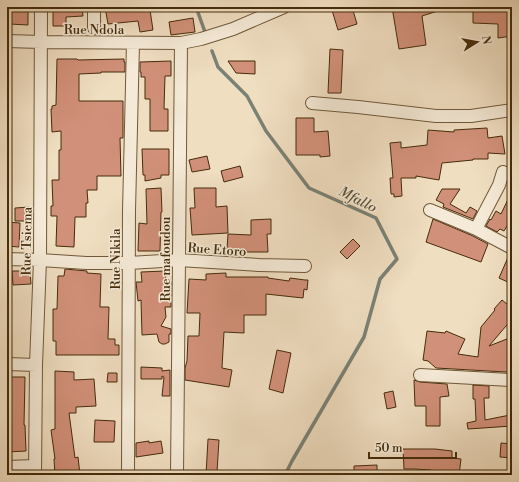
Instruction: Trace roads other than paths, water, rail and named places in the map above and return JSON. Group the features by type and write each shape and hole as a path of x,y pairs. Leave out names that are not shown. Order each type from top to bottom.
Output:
{"street":[{"name":"Rue Tsiema","path":"35,471 36,365 40,260 41,7"},
{"path":"94,7 94,28"},
{"name":"Rue Ndola","path":"7,41 181,43 201,39 232,29 284,7"},
{"name":"Rue Nikila","path":"128,475 129,211 133,43"},
{"name":"Rue mafoudou","path":"178,475 181,43"},
{"path":"312,103 436,116 471,116 512,110"},
{"path":"476,229 503,172"},
{"path":"430,210 476,229 512,248"},
{"name":"Rue Etoro","path":"7,260 40,260 86,263 129,263 179,260 305,266"},
{"path":"7,364 36,365"},
{"path":"420,375 512,380"},
{"path":"7,466 35,471"}],"waterway":[{"name":"Mfallo","path":"196,7 205,32"},
{"name":"Mfallo","path":"212,51 218,67 247,96 266,131 309,188 376,218 397,259 380,279 364,337 285,475"}]}
